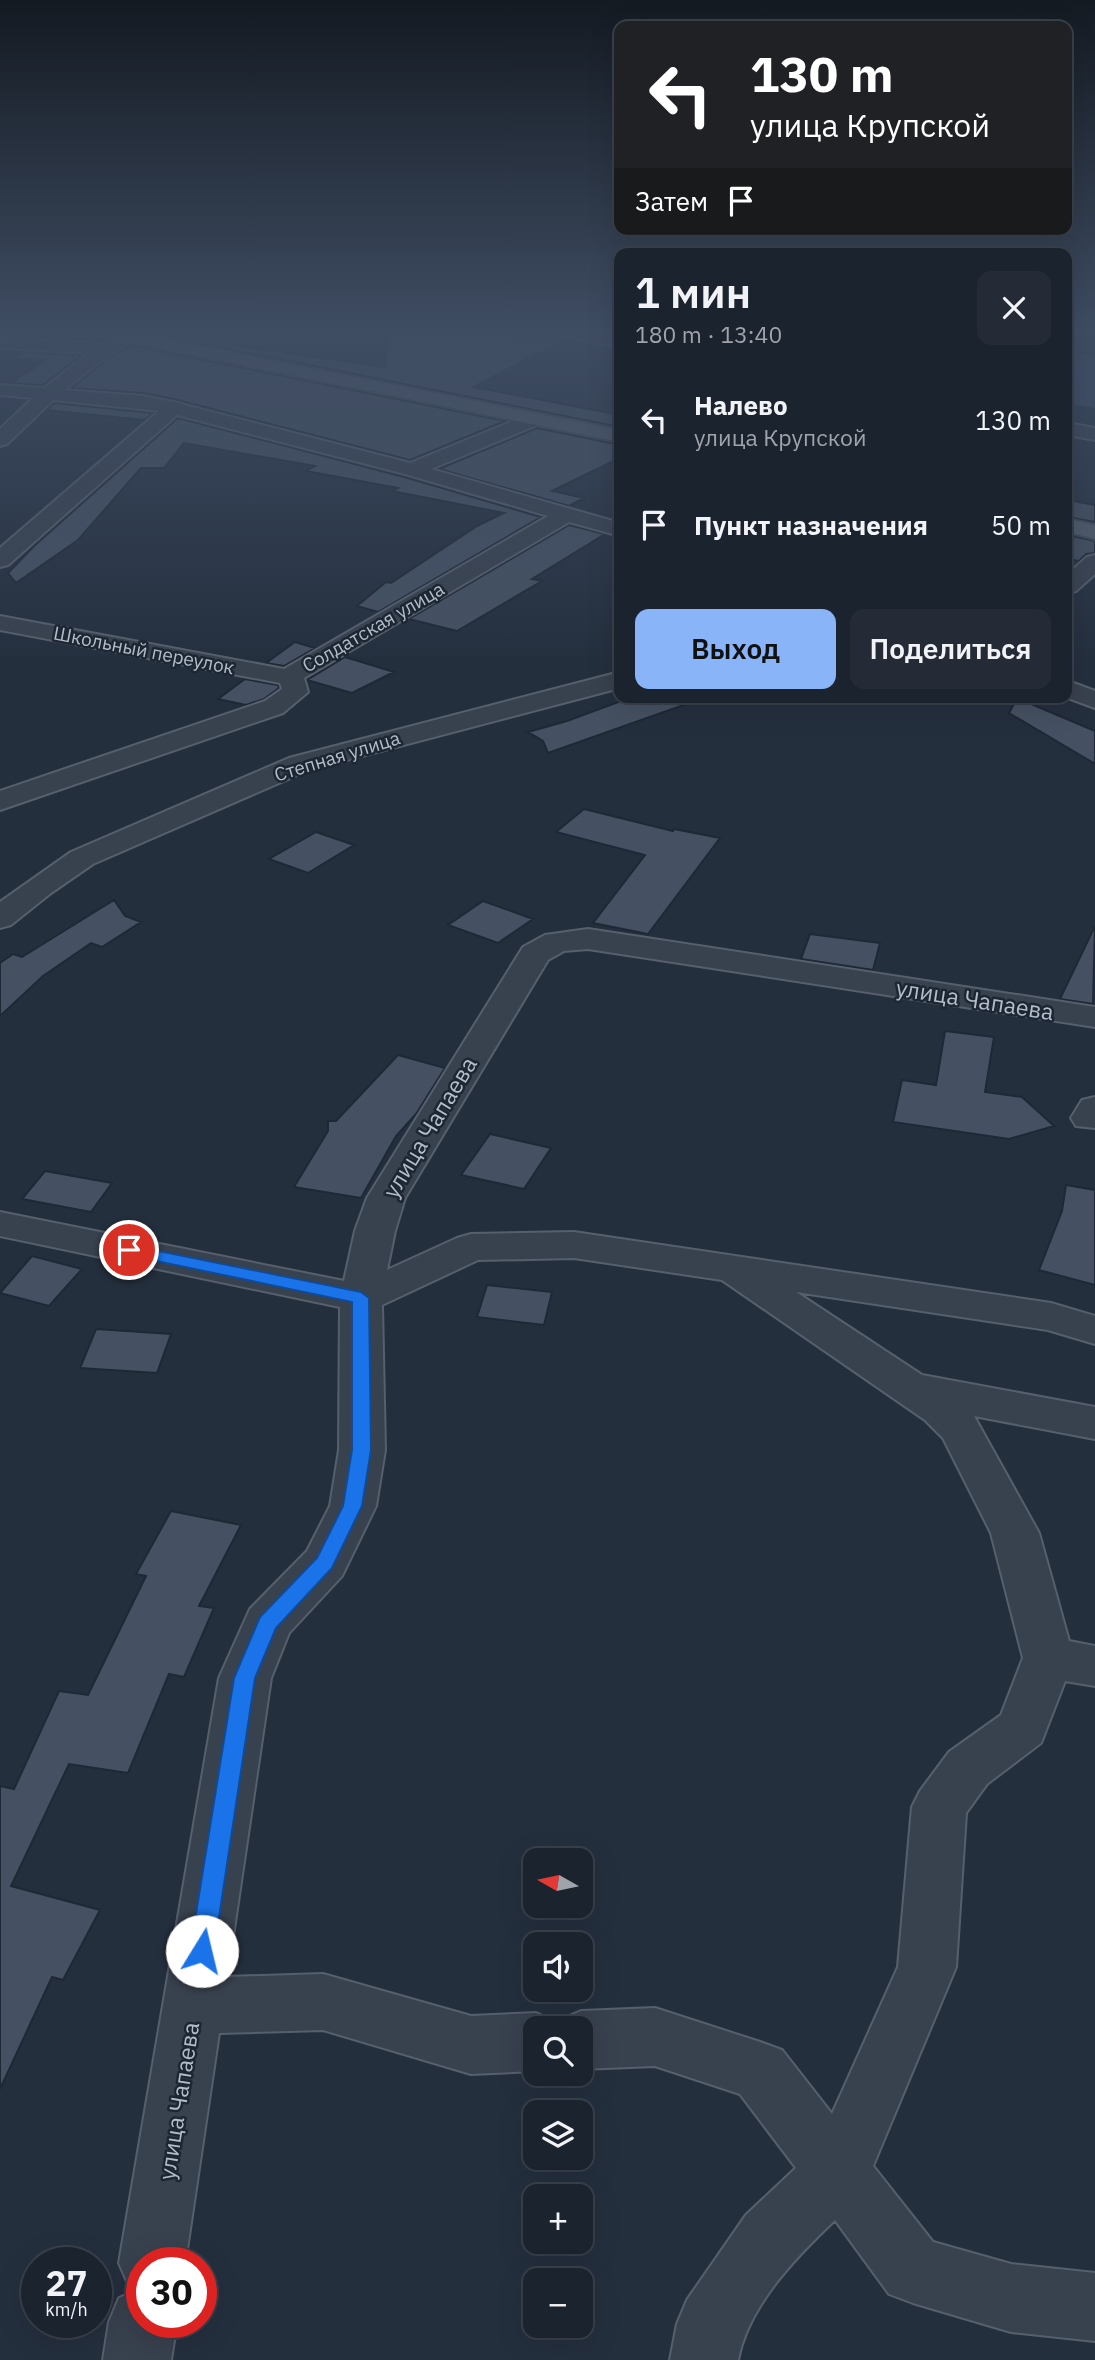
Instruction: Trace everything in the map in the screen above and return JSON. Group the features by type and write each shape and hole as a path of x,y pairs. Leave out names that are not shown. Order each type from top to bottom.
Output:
{"main road":[{"path":"1072,527 1095,532"}],"street":[{"path":"0,560 133,443"},
{"path":"308,443 614,528"},
{"path":"412,470 477,443"},
{"name":"Солдатская улица","path":"0,801 274,707 295,692 294,683 288,677 565,515"},
{"path":"1072,583 1095,562"},
{"path":"1072,588 1095,595"},
{"name":"Школьный переулок","path":"0,623 288,677"},
{"name":"Степная улица","path":"0,918 40,886 82,858 299,764 614,682"},
{"path":"1072,690 1095,700"},
{"name":"улица Чапаева","path":"155,2247 245,1678 268,1623 325,1563 353,1506 362,1450 361,1298 375,1231 386,1198 535,954 556,942 588,939 1095,1017"},
{"path":"0,1224 361,1298 471,1247 574,1245 1051,1317 1095,1329"},
{"path":"704,2360 711,2324 769,2238 839,2172 927,1967 939,1807 968,1768 1022,1728 1071,1662 1015,1533 961,1429 941,1409 733,1269"},
{"path":"908,1387 1095,1423"},
{"path":"193,2006 323,2002 471,2045 523,2043"},
{"path":"593,2040 655,2037 760,2071 914,2270 1011,2298 1095,2307"},
{"path":"137,2360 140,2338"}],"building":[{"path":"150,443 184,443 164,468 141,468 78,540 16,583 8,573 34,546"},
{"path":"185,443 274,443 541,517 378,612 357,606 386,582 391,583 477,526 504,513 392,491 398,488 306,471 315,466"},
{"path":"345,443 451,443 410,460"},
{"path":"501,443 614,444 614,461 552,491 584,498 569,506 439,469"},
{"path":"1072,501 1095,505 1095,522 1072,518"},
{"path":"569,525 605,534 532,579 542,581 457,631 409,619"},
{"path":"1072,536 1095,541 1095,553 1086,554 1079,561 1072,560"},
{"path":"295,642 315,648 284,666 266,663"},
{"path":"345,657 394,672 352,693 307,680"},
{"path":"245,679 278,685 279,688 264,699 246,705 218,699"},
{"path":"616,703 689,703 548,753 543,741 528,732"},
{"path":"1014,703 1029,703 1095,731 1095,764 1009,713"},
{"path":"584,809 673,831 674,829 720,838 648,934 593,923 645,855 556,832"},
{"path":"316,832 354,845 308,873 269,859"},
{"path":"114,900 125,916 141,922 102,947 91,943 43,976 0,1016 0,963 13,954 22,957"},
{"path":"483,901 533,919 498,943 448,925"},
{"path":"1095,926 1093,1004 1060,999"},
{"path":"810,934 880,943 873,970 801,959"},
{"path":"945,1031 994,1037 985,1092 1022,1097 1054,1126 1009,1139 893,1122 902,1080 936,1085"},
{"path":"398,1055 445,1068 416,1114 396,1136 361,1198 294,1187 328,1131 328,1121 336,1121"},
{"path":"490,1134 551,1148 524,1189 461,1175"},
{"path":"45,1171 112,1183 91,1212 22,1199"},
{"path":"1066,1185 1095,1190 1095,1285 1039,1270 1062,1211"},
{"path":"32,1256 82,1269 49,1306 0,1293"},
{"path":"487,1285 552,1292 544,1325 477,1317"},
{"path":"96,1329 171,1334 157,1373 80,1368"},
{"path":"171,1511 241,1525 199,1606 214,1608 184,1677 169,1674 128,1773 69,1764 11,1886 100,1910 63,1980 52,1977 0,2089 0,1786 14,1789 59,1691 88,1695 146,1576 136,1574"}],"route":[{"path":"129,1250 361,1298 362,1450 353,1506 325,1563 268,1623 245,1678 202,1951"}]}
